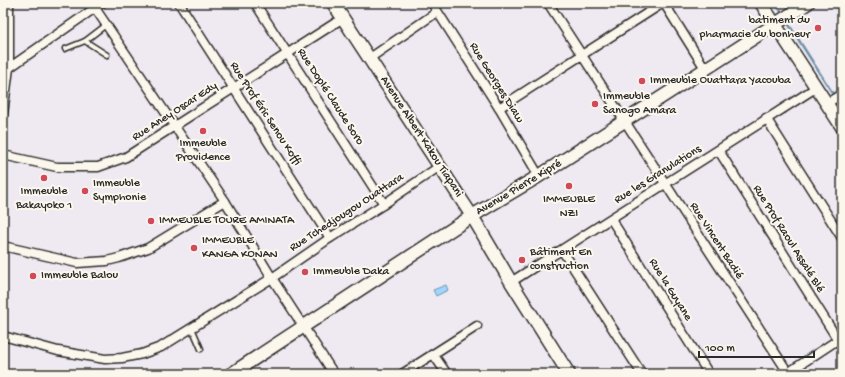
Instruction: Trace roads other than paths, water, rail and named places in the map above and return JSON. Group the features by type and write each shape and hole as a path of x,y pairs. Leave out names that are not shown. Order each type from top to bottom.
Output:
{"street":[{"path":"3,114 9,68 9,3"},
{"name":"Rue Prof Éric Senou Koffi","path":"179,3 330,238"},
{"name":"Rue Doplé Claude Soro","path":"255,3 384,204"},
{"name":"Avenue Albert Kakou Tiapani","path":"333,3 472,216 511,282 569,374"},
{"name":"Rue Georges Diaw","path":"432,3 499,108 539,176"},
{"name":"Rue Vincent Badié","path":"548,3 787,374"},
{"path":"499,108 581,54 663,3 706,70"},
{"path":"761,3 842,127"},
{"name":"Avenue Pierre Kipré","path":"231,374 472,216 625,122 808,3"},
{"path":"9,68 98,5 106,25 224,201 334,374"},
{"path":"370,58 437,12"},
{"name":"Rue Aney Oscar Edy","path":"3,155 57,167 98,167 126,157 343,18"},
{"name":"Rue les Granulations","path":"511,282 718,151 766,118 817,87"},
{"path":"827,103 842,94"},
{"path":"766,118 842,238"},
{"name":"Rue Prof Raoul Assalé Blé","path":"718,151 840,339"},
{"name":"Rue Tchedjougou Ouattara","path":"3,336 58,351 105,359 122,358 142,354 161,347 272,278 440,166"},
{"path":"3,246 77,262 91,263 113,259 148,248 224,201"},
{"name":"Rue la Guyane","path":"610,219 709,374"},
{"path":"562,250 642,374"},
{"path":"402,374 477,326"},
{"path":"787,374 840,339"},
{"path":"434,354 447,374"}],"lane":[{"path":"65,49 85,41 106,25"},
{"path":"85,41 107,55"},
{"path":"192,328 200,349"}],"water":[{"path":"446,285 448,290 436,296 433,290"}],"waterway":[{"path":"775,3 783,14"},
{"path":"786,20 842,108"}],"place":[{"name":"batiment du pharmacie du bonheur","path":"818,28"},
{"name":"Immeuble Ouattara Yacouba","path":"642,81"},
{"name":"Immeuble Sanogo Amara","path":"595,104"},
{"name":"Immeuble Providence","path":"203,131"},
{"name":"Immeuble Bakayoko 1","path":"44,178"},
{"name":"IMMEUBLE NZI","path":"569,186"},
{"name":"Immeuble Symphonie","path":"85,191"},
{"name":"IMMEUBLE TOURE AMINATA","path":"151,221"},
{"name":"IMMEUBLE KANGA KONAN","path":"194,248"},
{"name":"Bâtiment En construction","path":"522,260"},
{"name":"Immeuble Daka","path":"305,272"},
{"name":"Immeuble Balou","path":"33,276"}]}
